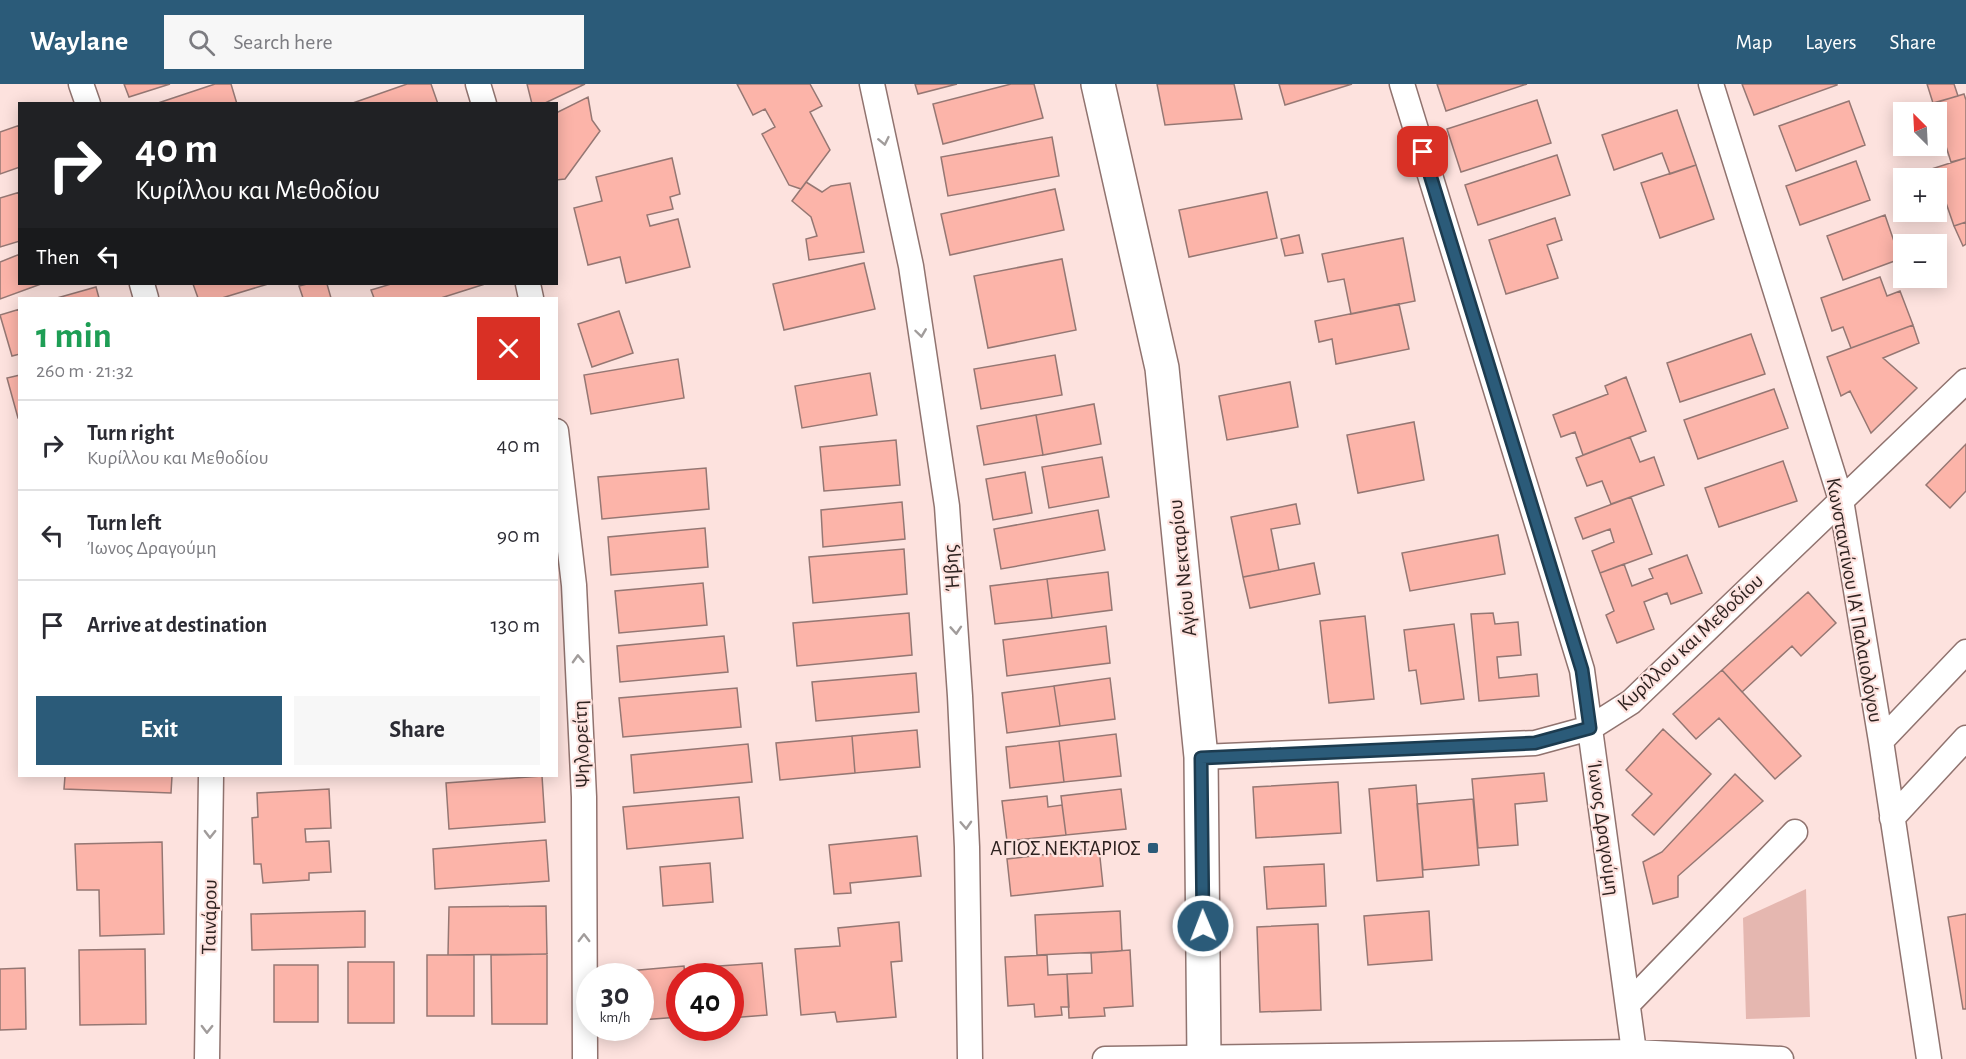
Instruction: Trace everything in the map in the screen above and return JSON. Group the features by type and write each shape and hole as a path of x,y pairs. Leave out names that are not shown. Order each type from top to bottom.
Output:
{"street":[{"path":"81,84 87,102"},
{"path":"478,84 483,102"},
{"name":"Ήβης","path":"872,84 911,266 947,506 967,835 969,1059"},
{"name":"Αγίου Νεκταρίου","path":"1098,84 1162,368 1201,758 1204,1058"},
{"name":"Ίωνος Δραγούμη","path":"1402,84 1582,670 1635,1056"},
{"name":"Κωνσταντίνου ΙΑ' Παλαιολόγου","path":"1711,84 1841,500 1881,741 1929,1059"},
{"name":"Κυρίλλου και Μεθοδίου","path":"1201,758 1535,743 1590,728 1631,702 1966,381"},
{"name":"Ψηλορείτη","path":"558,448 575,597 584,797 585,1059"},
{"path":"1881,741 1966,652"},
{"path":"1893,818 1966,738"},
{"name":"Ταινάρου","path":"207,1059 211,777"},
{"path":"1628,1004 1795,832"},
{"path":"1105,1059 1635,1056 1782,1059"}],"shaded area":[{"path":"1806,889 1810,1017 1746,1019 1743,918"}],"building":[{"path":"124,84 170,84 129,97"},
{"path":"215,84 231,84 236,102 161,102"},
{"path":"407,84 431,84 437,102 356,102"},
{"path":"527,84 585,84 547,102 532,102"},
{"path":"737,84 810,84 822,106 810,112 830,150 801,189 789,185 762,134 775,127 765,109 753,115"},
{"path":"915,84 957,84 918,94"},
{"path":"1011,84 1034,84 1043,118 943,144 933,104"},
{"path":"1157,84 1234,84 1242,119 1165,125"},
{"path":"1279,84 1352,84 1285,105"},
{"path":"1437,84 1527,84 1446,111"},
{"path":"1742,84 1837,84 1837,85 1754,115"},
{"path":"1927,84 1954,84 1958,96 1933,102"},
{"path":"1964,94 1966,100 1966,158 1951,162 1947,150 1947,102 1938,102"},
{"path":"588,97 592,120 600,131 565,179 558,180 558,112"},
{"path":"1537,100 1551,143 1461,172 1447,129"},
{"path":"1849,101 1865,145 1796,171 1779,126"},
{"path":"1677,110 1696,165 1670,174 1662,153 1614,170 1602,135"},
{"path":"18,126 18,168 0,174 0,132"},
{"path":"1052,137 1059,176 948,196 941,157"},
{"path":"1557,155 1570,195 1478,225 1465,185"},
{"path":"672,158 680,194 670,197 673,209 647,215 650,226 678,219 690,267 626,283 620,257 588,265 574,208 602,201 596,177"},
{"path":"1966,158 1966,222 1954,226 1947,206 1947,168 1935,168"},
{"path":"1856,161 1870,200 1800,225 1786,186"},
{"path":"1696,165 1714,219 1660,238 1641,183"},
{"path":"806,182 822,192 831,186 850,183 864,252 809,260 806,239 817,236 811,217 792,201"},
{"path":"1055,189 1064,230 950,255 941,214"},
{"path":"1267,192 1277,238 1189,257 1179,210"},
{"path":"18,193 18,242 0,247 0,198"},
{"path":"1885,215 1893,238 1893,262 1843,280 1827,236"},
{"path":"1555,218 1562,240 1547,245 1558,278 1506,294 1489,240"},
{"path":"1966,222 1966,244 1963,246 1954,226"},
{"path":"1299,235 1303,253 1285,256 1281,239"},
{"path":"1403,238 1415,301 1351,314 1344,279 1328,282 1322,254"},
{"path":"18,255 18,285 38,285 0,299 0,262"},
{"path":"1062,259 1076,330 988,348 974,276"},
{"path":"864,263 875,309 784,330 773,284"},
{"path":"1880,277 1887,296 1900,291 1913,325 1851,348 1843,327 1832,331 1821,298"},
{"path":"193,285 265,285 225,297 198,297"},
{"path":"327,285 331,297 303,297 299,286"},
{"path":"388,285 482,285 444,297 374,297 371,290"},
{"path":"96,287 99,297 61,297"},
{"path":"1399,304 1409,349 1336,364 1332,339 1319,342 1315,321"},
{"path":"18,310 18,354 12,356 0,315"},
{"path":"619,311 633,353 592,367 578,324"},
{"path":"1913,325 1919,343 1883,358 1917,388 1871,433 1850,391 1841,396 1827,357"},
{"path":"1751,334 1765,374 1680,402 1667,363"},
{"path":"1055,355 1062,395 981,409 974,369"},
{"path":"678,359 684,398 591,414 584,375"},
{"path":"870,373 877,415 802,428 795,386"},
{"path":"18,375 18,418 7,378"},
{"path":"1626,377 1646,431 1583,455 1575,432 1561,437 1553,415 1608,394 1605,386"},
{"path":"1290,382 1298,427 1227,440 1219,396"},
{"path":"1774,389 1788,428 1698,459 1684,420"},
{"path":"1094,404 1101,444 1043,455 1036,415"},
{"path":"1036,415 1043,455 984,465 977,426"},
{"path":"1414,422 1424,480 1358,493 1347,435"},
{"path":"1630,437 1640,462 1654,457 1664,485 1611,504 1602,481 1587,486 1576,458"},
{"path":"896,440 900,485 824,491 820,447"},
{"path":"1966,444 1966,491 1950,508 1926,485"},
{"path":"1102,457 1109,497 1049,508 1042,467"},
{"path":"1783,461 1797,501 1719,527 1705,488"},
{"path":"706,468 709,509 602,519 598,477"},
{"path":"1025,472 1032,513 993,520 986,479"},
{"path":"1631,497 1652,554 1600,573 1592,551 1614,542 1610,529 1583,539 1575,518"},
{"path":"902,502 905,539 823,547 821,510"},
{"path":"1296,504 1300,524 1271,529 1279,570 1243,577 1231,517"},
{"path":"1098,510 1105,550 1001,569 994,529"},
{"path":"705,528 708,567 611,575 608,537"},
{"path":"1498,535 1505,574 1410,591 1402,553"},
{"path":"904,549 907,594 813,603 809,557"},
{"path":"1687,555 1702,593 1671,604 1667,593 1644,602 1654,629 1617,643 1606,615 1614,611 1600,573 1624,564 1632,586 1653,578 1649,569"},
{"path":"1314,563 1320,594 1250,608 1243,577"},
{"path":"1108,572 1112,610 1052,618 1047,579"},
{"path":"1047,579 1052,618 995,624 990,586"},
{"path":"703,583 707,625 619,633 615,591"},
{"path":"1808,592 1836,623 1801,656 1792,646 1742,692 1722,670"},
{"path":"909,613 912,655 797,666 793,623"},
{"path":"1493,613 1495,624 1518,622 1521,655 1497,657 1499,678 1537,674 1539,696 1479,701 1471,614"},
{"path":"1365,616 1374,699 1329,703 1320,621"},
{"path":"1454,624 1464,699 1421,704 1416,670 1409,671 1404,630"},
{"path":"1106,626 1110,663 1007,676 1003,640"},
{"path":"724,636 728,672 620,682 617,646"},
{"path":"1722,670 1801,756 1775,779 1719,718 1696,739 1673,714"},
{"path":"916,673 919,712 816,721 812,682"},
{"path":"1110,678 1115,719 1060,726 1054,686"},
{"path":"1054,686 1060,726 1007,733 1002,693"},
{"path":"737,688 741,727 623,737 619,698"},
{"path":"1663,729 1711,774 1654,835 1632,815 1652,794 1626,770"},
{"path":"917,730 920,767 855,773 852,736"},
{"path":"1116,734 1121,776 1064,782 1059,741"},
{"path":"852,736 855,773 780,780 776,743"},
{"path":"1059,741 1064,782 1010,788 1006,747"},
{"path":"748,744 752,782 634,793 631,755"},
{"path":"1544,773 1547,801 1515,804 1518,845 1478,848 1472,779"},
{"path":"1735,774 1763,801 1678,876 1678,897 1653,904 1643,862 1662,852"},
{"path":"65,777 172,777 171,793 64,789"},
{"path":"542,777 545,822 449,829 446,783"},
{"path":"1338,782 1341,833 1256,838 1253,787"},
{"path":"1416,785 1423,877 1377,881 1369,789"},
{"path":"329,789 331,828 305,829 306,842 329,841 331,872 309,873 309,880 263,883 261,864 254,864 252,818 258,817 257,793"},
{"path":"1121,789 1126,829 1066,835 1061,796"},
{"path":"1047,796 1048,807 1062,805 1066,835 1007,841 1002,801"},
{"path":"739,797 743,838 627,849 623,807"},
{"path":"1473,799 1479,865 1423,870 1417,804"},
{"path":"917,836 921,876 850,883 851,893 834,894 829,845"},
{"path":"546,840 549,881 435,889 433,849"},
{"path":"162,842 164,934 100,936 99,890 77,890 75,844"},
{"path":"1099,848 1103,886 1011,896 1007,859"},
{"path":"710,863 713,902 663,906 660,867"},
{"path":"1324,864 1326,906 1267,909 1264,867"},
{"path":"546,906 547,954 448,955 449,907"},
{"path":"365,911 365,947 252,950 251,914"},
{"path":"1120,911 1122,951 1037,955 1035,915"},
{"path":"1429,911 1432,960 1368,965 1364,916"},
{"path":"1966,914 1966,1009 1963,1009 1948,917"},
{"path":"899,922 902,961 891,962 896,1017 837,1022 835,1012 801,1015 795,949 840,946 838,928"},
{"path":"1318,924 1321,1010 1260,1012 1257,927"},
{"path":"145,949 146,1024 80,1025 79,950"},
{"path":"1130,950 1133,1006 1104,1008 1105,1016 1069,1018 1067,974 1092,973 1091,953"},
{"path":"547,954 547,1024 492,1024 491,955"},
{"path":"427,955 474,955 474,1016 427,1016"},
{"path":"1047,955 1048,975 1067,974 1069,1007 1061,1007 1062,1015 1035,1017 1034,1004 1008,1006 1005,957"},
{"path":"348,962 394,962 394,1023 348,1023"},
{"path":"762,963 767,1015 744,1017 744,964"},
{"path":"274,965 318,965 318,1022 274,1022"},
{"path":"25,968 26,1029 0,1030 0,969"},
{"path":"666,968 666,1018 654,1019 654,969"}],"place":[{"name":"ΑΓΙΟΣ ΝΕΚΤΑΡΙΟΣ","path":"1153,848"}],"route":[{"path":"1203,926 1201,758 1535,743 1590,728 1582,670 1423,152"}]}
